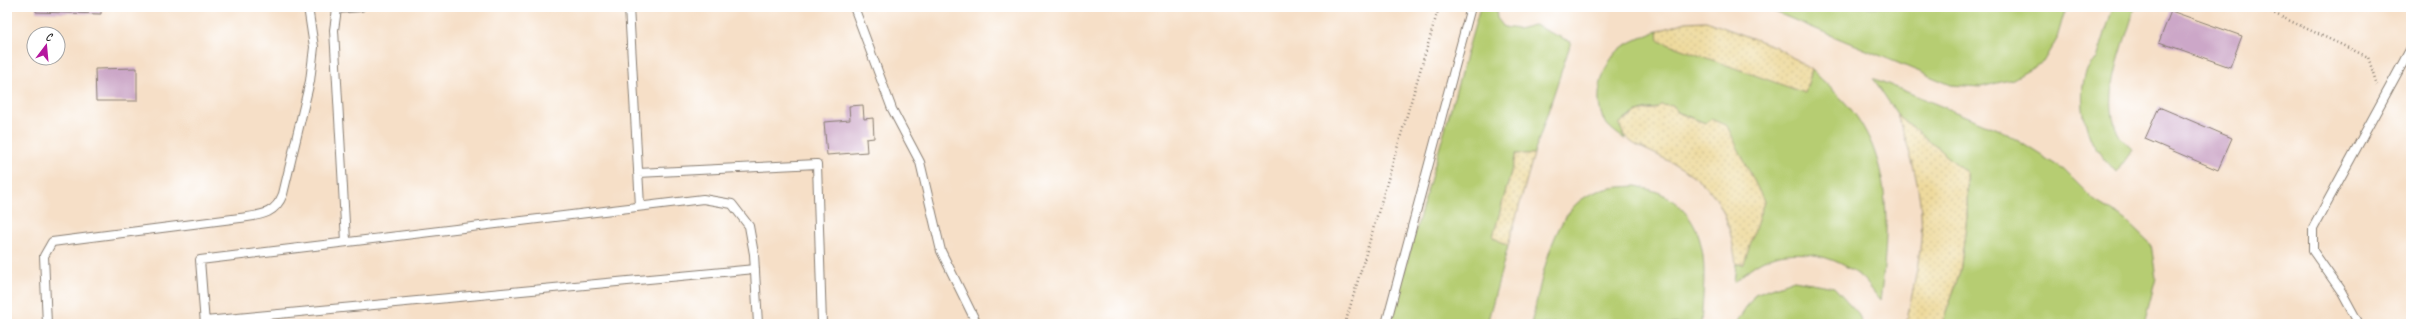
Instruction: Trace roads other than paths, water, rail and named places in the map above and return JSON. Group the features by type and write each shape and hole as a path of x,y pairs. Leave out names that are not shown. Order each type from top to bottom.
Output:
{"lane":[{"path":"47,324 44,256 52,242 266,214 276,207 283,194 310,81 314,47 308,7"},
{"path":"346,241 334,30 336,8 361,7"},
{"path":"629,7 640,206"},
{"path":"854,7 892,109 920,162 941,251 977,324"},
{"path":"1386,324 1470,7"},
{"path":"2359,324 2341,291 2313,251 2313,228 2383,102 2411,48"},
{"path":"638,173 817,164 822,324"},
{"path":"755,269 205,322 200,260 346,241 703,199 732,204 749,226 755,269 758,324"}]}
